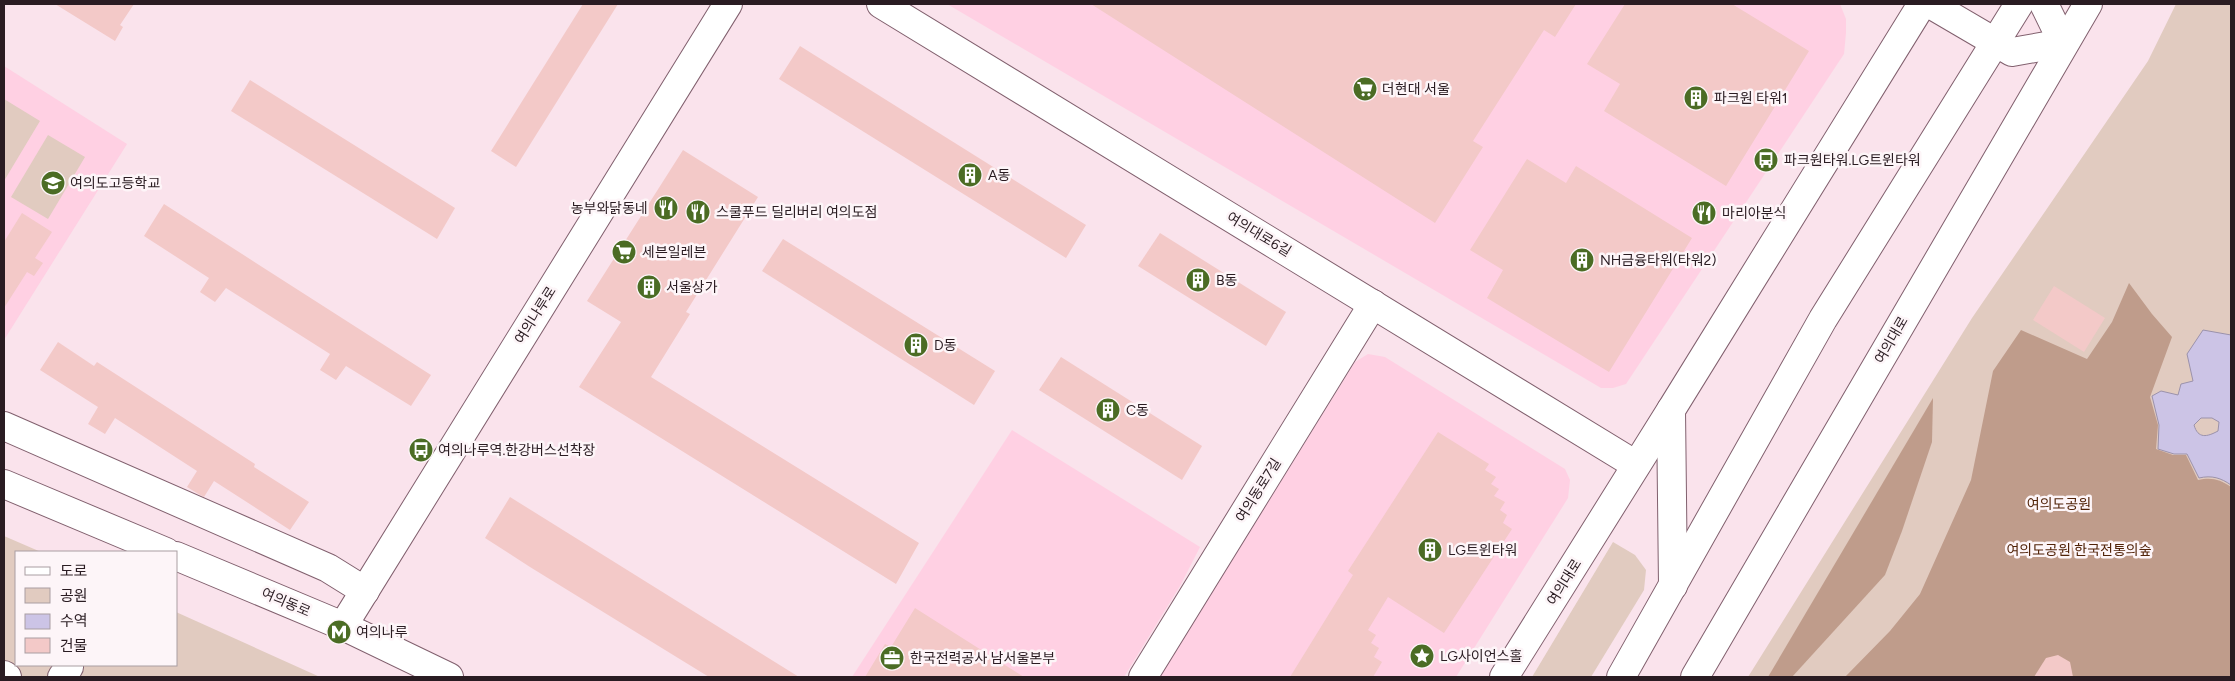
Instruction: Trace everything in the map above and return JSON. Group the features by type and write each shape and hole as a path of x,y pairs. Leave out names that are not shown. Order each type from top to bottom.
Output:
{"main road":[{"name":"여의나루로","path":"343,626 728,4"},
{"name":"여의대로6길","path":"881,4 1636,465"},
{"name":"여의대로","path":"1504,677 1922,4"},
{"path":"1930,4 2012,52 2064,43 2044,4"},
{"path":"1621,677 1823,319 2018,4"},
{"name":"여의대로","path":"1695,677 2088,4"},
{"name":"여의동로7길","path":"1143,677 1373,304"},
{"path":"1671,410 1673,587"},
{"path":"4,426 328,568 365,591"},
{"path":"4,484 164,551"},
{"name":"여의동로","path":"178,557 343,626 450,677"}],"shaded area":[{"path":"947,4 1840,4 1846,19 1846,33 1844,54 1626,384 1613,388 1601,388"},
{"name":"여의도고등학교","path":"4,66 127,144 4,340"},
{"path":"1368,354 1385,357 1565,469 1570,480 1568,498 1456,677 1160,677 1355,362"},
{"path":"1012,430 1200,547 1180,586 1124,677 852,677"}],"green space":[{"name":"여의도공원","path":"2176,4 2231,4 2231,677 1748,677 1972,318 2148,61"},
{"path":"4,99 40,121 4,181"},
{"path":"48,135 85,157 48,219 11,197"},
{"name":"여의도공원 한국전통의숲","path":"2129,283 2172,337 2150,397 2158,425 2156,449 2173,455 2186,455 2198,480 2215,479 2231,487 2231,677 1845,677 1890,631 1920,594 1971,480 1993,371 2021,330 2087,359 2112,322"},
{"path":"1933,398 1932,442 1885,575 1792,677 1768,677"},
{"path":"4,536 39,551 15,551 15,666 178,666 178,613 320,677 4,677"},
{"path":"1613,542 1635,555 1646,570 1644,590 1591,677 1532,677"}],"water":[{"path":"2203,330 2231,335 2231,485 2216,478 2199,478 2187,454 2174,454 2158,449 2159,425 2152,396 2161,391 2178,395 2181,384 2193,381 2187,354","holes":["2201,418 2212,418 2219,422 2218,431 2210,435 2200,435 2194,425"]}],"building":[{"path":"55,4 134,4 120,25 123,27 115,41"},
{"path":"583,4 618,4 516,167 491,151"},
{"name":"더현대 서울","path":"1091,4 1576,4 1555,37 1544,30 1473,141 1483,147 1435,223"},
{"name":"파크원 타워1","path":"1625,4 1732,4 1809,51 1726,186 1604,111 1620,84 1587,64"},
{"name":"A동","path":"800,46 1086,225 1066,258 779,79"},
{"path":"250,80 455,208 437,239 231,111"},
{"path":"683,150 758,197 686,312 690,314 651,377 919,543 896,584 579,387 621,322 587,301"},
{"name":"NH금융타워(타워2)","path":"1527,159 1566,183 1576,166 1692,238 1609,372 1487,298 1503,270 1470,250"},
{"path":"164,204 431,375 411,406 346,366 336,380 320,370 330,354 226,288 215,302 200,292 209,278 144,236"},
{"path":"22,213 52,232 35,258 43,263 34,276 27,272 4,308 4,242"},
{"name":"B동","path":"1160,233 1286,312 1266,346 1138,266"},
{"name":"D동","path":"783,239 995,371 974,405 762,271"},
{"path":"2054,286 2105,318 2084,352 2033,320"},
{"path":"58,342 94,366 97,362 255,464 254,467 309,502 290,530 214,481 204,497 187,487 197,471 115,418 105,434 88,424 98,407 40,370"},
{"name":"C동","path":"1061,357 1202,446 1182,480 1039,390"},
{"name":"LG트윈타워","path":"1438,432 1489,464 1485,470 1496,477 1491,484 1499,489 1494,496 1505,502 1500,510 1507,515 1503,523 1512,529 1444,633 1388,597 1368,630 1376,635 1371,643 1379,648 1374,657 1382,662 1373,677 1290,677 1353,575 1348,571"},
{"path":"510,497 799,677 709,677 530,567 485,538"},
{"path":"915,608 1024,677 865,677 885,644 891,647"},
{"path":"2058,655 2070,662 2073,677 2034,677 2046,658"}],"place":[{"name":"더현대 서울","path":"1365,89"},
{"name":"파크원 타워1","path":"1696,98"},
{"name":"파크원타워.LG트윈타워","path":"1766,160"},
{"name":"A동","path":"970,175"},
{"name":"여의도고등학교","path":"53,183"},
{"name":"농부와닭동네","path":"666,208"},
{"name":"스쿨푸드 딜리버리 여의도점","path":"698,212"},
{"name":"마리아분식","path":"1704,213"},
{"name":"세븐일레븐","path":"624,252"},
{"name":"NH금융타워(타워2)","path":"1582,260"},
{"name":"B동","path":"1198,280"},
{"name":"서울상가","path":"649,287"},
{"name":"D동","path":"916,345"},
{"name":"C동","path":"1108,410"},
{"name":"여의나루역.한강버스선착장","path":"421,450"},
{"name":"LG트윈타워","path":"1430,550"},
{"name":"여의나루","path":"339,632"},
{"name":"LG사이언스홀","path":"1422,656"},
{"name":"한국전력공사 남서울본부","path":"892,658"}]}
